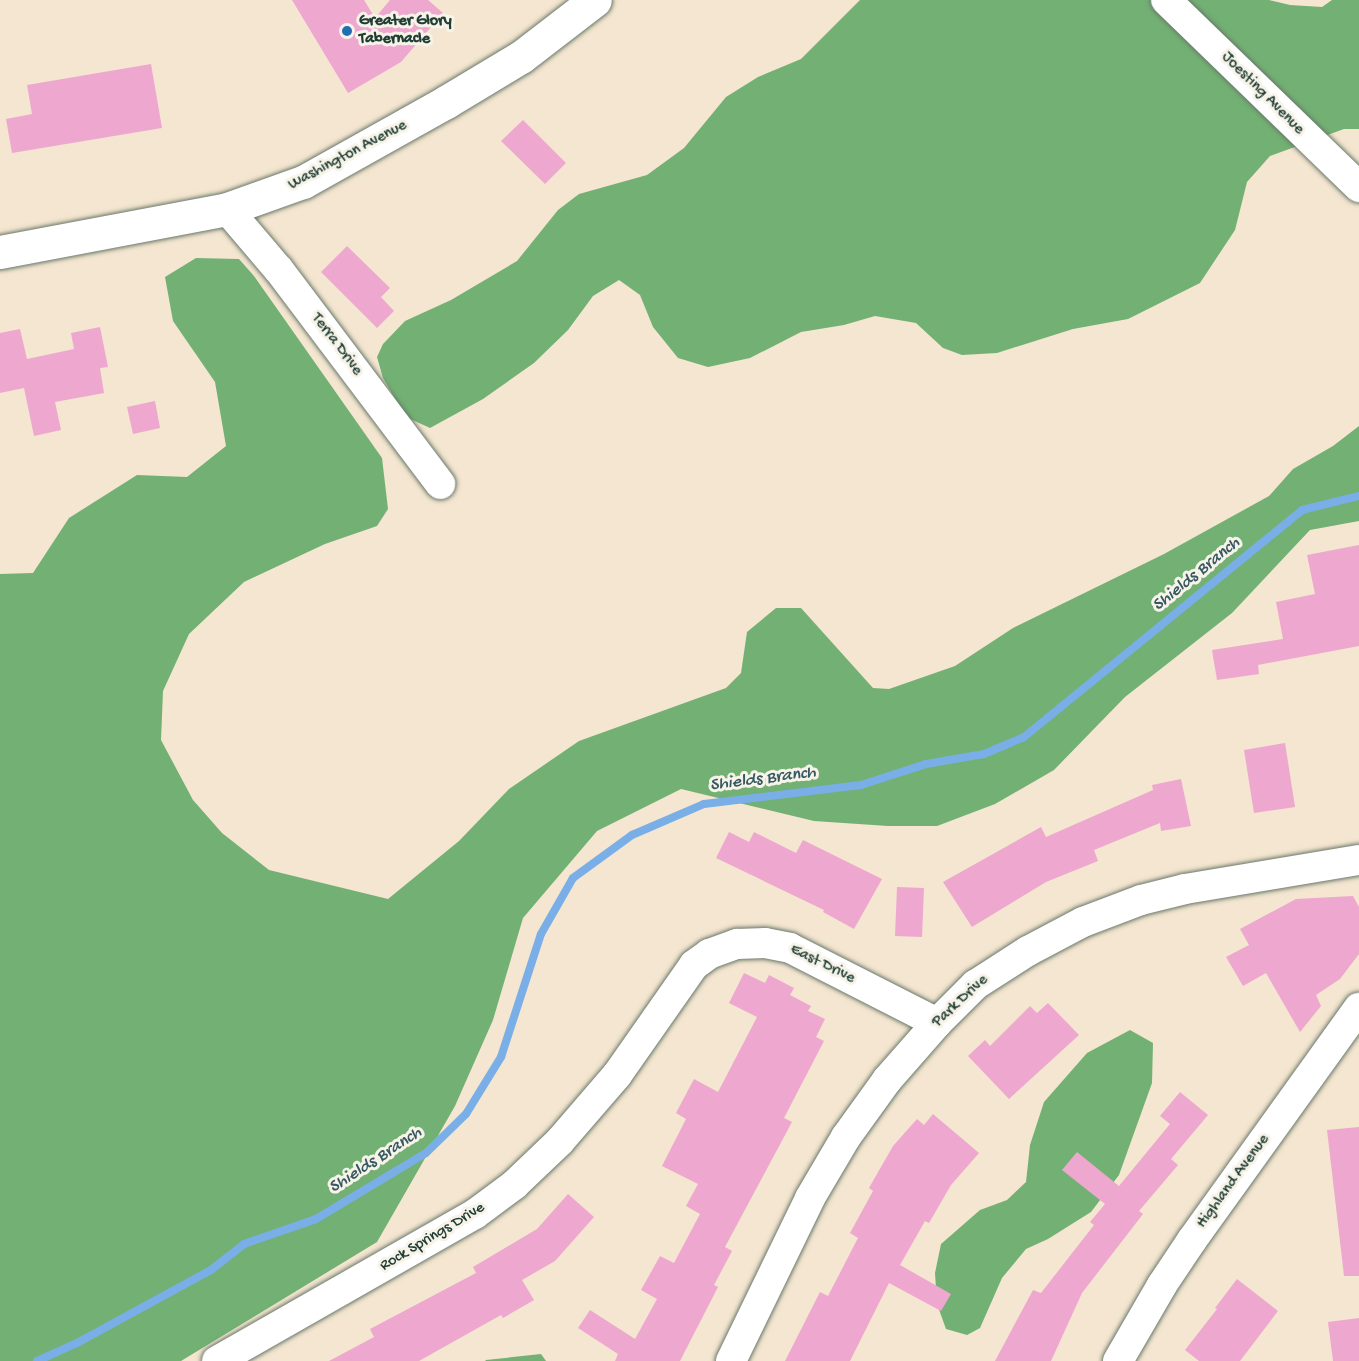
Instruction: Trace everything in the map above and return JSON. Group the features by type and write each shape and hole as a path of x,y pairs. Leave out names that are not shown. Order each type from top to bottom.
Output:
{"main road":[{"name":"Washington Avenue","path":"0,252 227,209 303,182 354,156 521,57 595,0"}],"street":[{"name":"Joesting Avenue","path":"1166,0 1359,187"},
{"name":"Terra Drive","path":"227,209 279,270 440,484"},
{"name":"Park Drive","path":"731,1361 810,1198 846,1137 887,1080 937,1023 975,985 1028,951 1083,922 1141,900 1185,889 1359,860"},
{"name":"East Drive","path":"617,1075 694,965 710,954 736,944 765,943 790,948 937,1023"},
{"name":"Highland Avenue","path":"1118,1361 1191,1240 1359,1008"},
{"name":"Rock Springs Drive","path":"217,1361 475,1214 514,1185 560,1141 617,1075"}],"green space":[{"path":"860,0 1269,0 1290,5 1322,7 1332,0 1359,0 1359,129 1344,129 1270,156 1247,182 1235,230 1200,283 1128,319 1073,329 997,353 962,355 943,348 916,323 875,316 844,325 801,332 750,358 708,367 678,358 653,327 640,295 619,280 593,296 568,330 534,363 483,399 430,428 406,417 383,378 377,357 383,344 405,321 451,300 517,261 558,210 579,194 647,175 684,148 726,97 758,77 801,59"},
{"path":"196,258 239,259 254,276 382,458 388,509 377,526 325,544 244,582 189,634 163,691 161,740 193,800 222,833 269,870 388,899 459,841 509,789 579,741 726,688 741,673 747,632 776,608 801,608 873,688 889,689 955,666 1013,628 1164,554 1269,496 1293,469 1333,446 1359,426 1359,521 1310,530 1232,613 1125,697 1054,770 995,804 937,826 888,826 814,821 681,789 597,831 523,918 493,1020 455,1106 377,1242 181,1361 0,1361 0,574 33,573 69,518 137,475 187,477 226,446 215,382 173,321 165,277"},
{"path":"1130,1030 1153,1043 1152,1083 1119,1175 1091,1212 1048,1239 1026,1249 1002,1278 980,1328 967,1335 946,1329 937,1304 935,1273 941,1244 980,1210 1007,1200 1026,1182 1030,1145 1044,1102 1087,1053"},
{"path":"541,1354 546,1361 485,1361 486,1360"}],"building":[{"name":"Greater Glory Tabernacle","path":"292,0 364,0 375,18 390,0 428,0 443,13 401,62 348,93"},
{"path":"151,64 162,128 12,153 6,119 32,114 27,85"},
{"path":"523,120 566,163 545,184 501,141"},
{"path":"347,246 390,288 381,297 394,311 377,328 321,272"},
{"path":"100,327 108,367 100,368 104,393 55,402 61,430 34,436 24,388 0,393 0,333 20,329 27,359 74,349 71,333"},
{"path":"155,401 160,428 133,434 127,407"},
{"path":"1359,545 1359,646 1258,665 1259,674 1217,680 1212,650 1283,639 1276,602 1315,594 1307,555"},
{"path":"1285,743 1295,807 1254,813 1244,750"},
{"path":"1181,779 1191,826 1161,831 1160,823 1094,850 1098,861 1046,882 972,927 943,882 1041,827 1046,837 1153,790 1152,785"},
{"path":"729,832 749,842 754,832 796,853 803,840 882,879 854,929 823,912 824,910 716,858"},
{"path":"897,887 924,888 922,937 895,936"},
{"path":"1353,896 1359,907 1359,954 1340,979 1316,995 1321,1006 1300,1032 1266,973 1243,986 1226,957 1249,945 1240,929 1296,899"},
{"path":"744,973 765,983 769,975 794,988 790,995 811,1006 808,1011 825,1019 816,1037 824,1041 784,1118 792,1122 725,1247 732,1251 714,1285 718,1287 680,1361 615,1361 618,1354 578,1328 590,1310 635,1339 657,1299 641,1290 660,1256 674,1263 700,1214 686,1206 698,1184 662,1166 686,1119 676,1113 694,1079 718,1092 757,1017 729,1003"},
{"path":"1048,1003 1079,1035 1009,1099 968,1056 985,1040 990,1046 1030,1006 1037,1013"},
{"path":"1180,1092 1208,1115 1171,1159 1178,1165 1139,1211 1143,1214 1082,1293 1051,1361 995,1361 1033,1290 1041,1293 1094,1225 1090,1222 1105,1204 1062,1170 1077,1152 1119,1186 1170,1124 1160,1116"},
{"path":"933,1114 979,1153 951,1185 929,1223 925,1221 900,1265 951,1294 941,1311 889,1283 850,1361 785,1361 820,1292 828,1296 858,1238 850,1233 873,1191 869,1188 893,1146 917,1119 924,1125"},
{"path":"1359,1127 1359,1276 1344,1276 1327,1130"},
{"path":"568,1194 594,1217 555,1261 522,1280 534,1300 503,1318 501,1315 419,1361 329,1361 374,1337 370,1329 476,1273 473,1267 537,1229"},
{"path":"1237,1279 1278,1311 1240,1361 1199,1361 1185,1350"},
{"path":"1359,1318 1359,1361 1333,1361 1328,1322"}],"waterway":[{"name":"Shields Branch","path":"37,1361 77,1343 211,1270 244,1244 316,1219 426,1153 466,1114 501,1057 541,934 573,878 632,835 704,804 861,785 926,764 984,754 1024,737 1302,510 1359,496"}],"place":[{"name":"Greater Glory Tabernacle","path":"347,31"}]}
